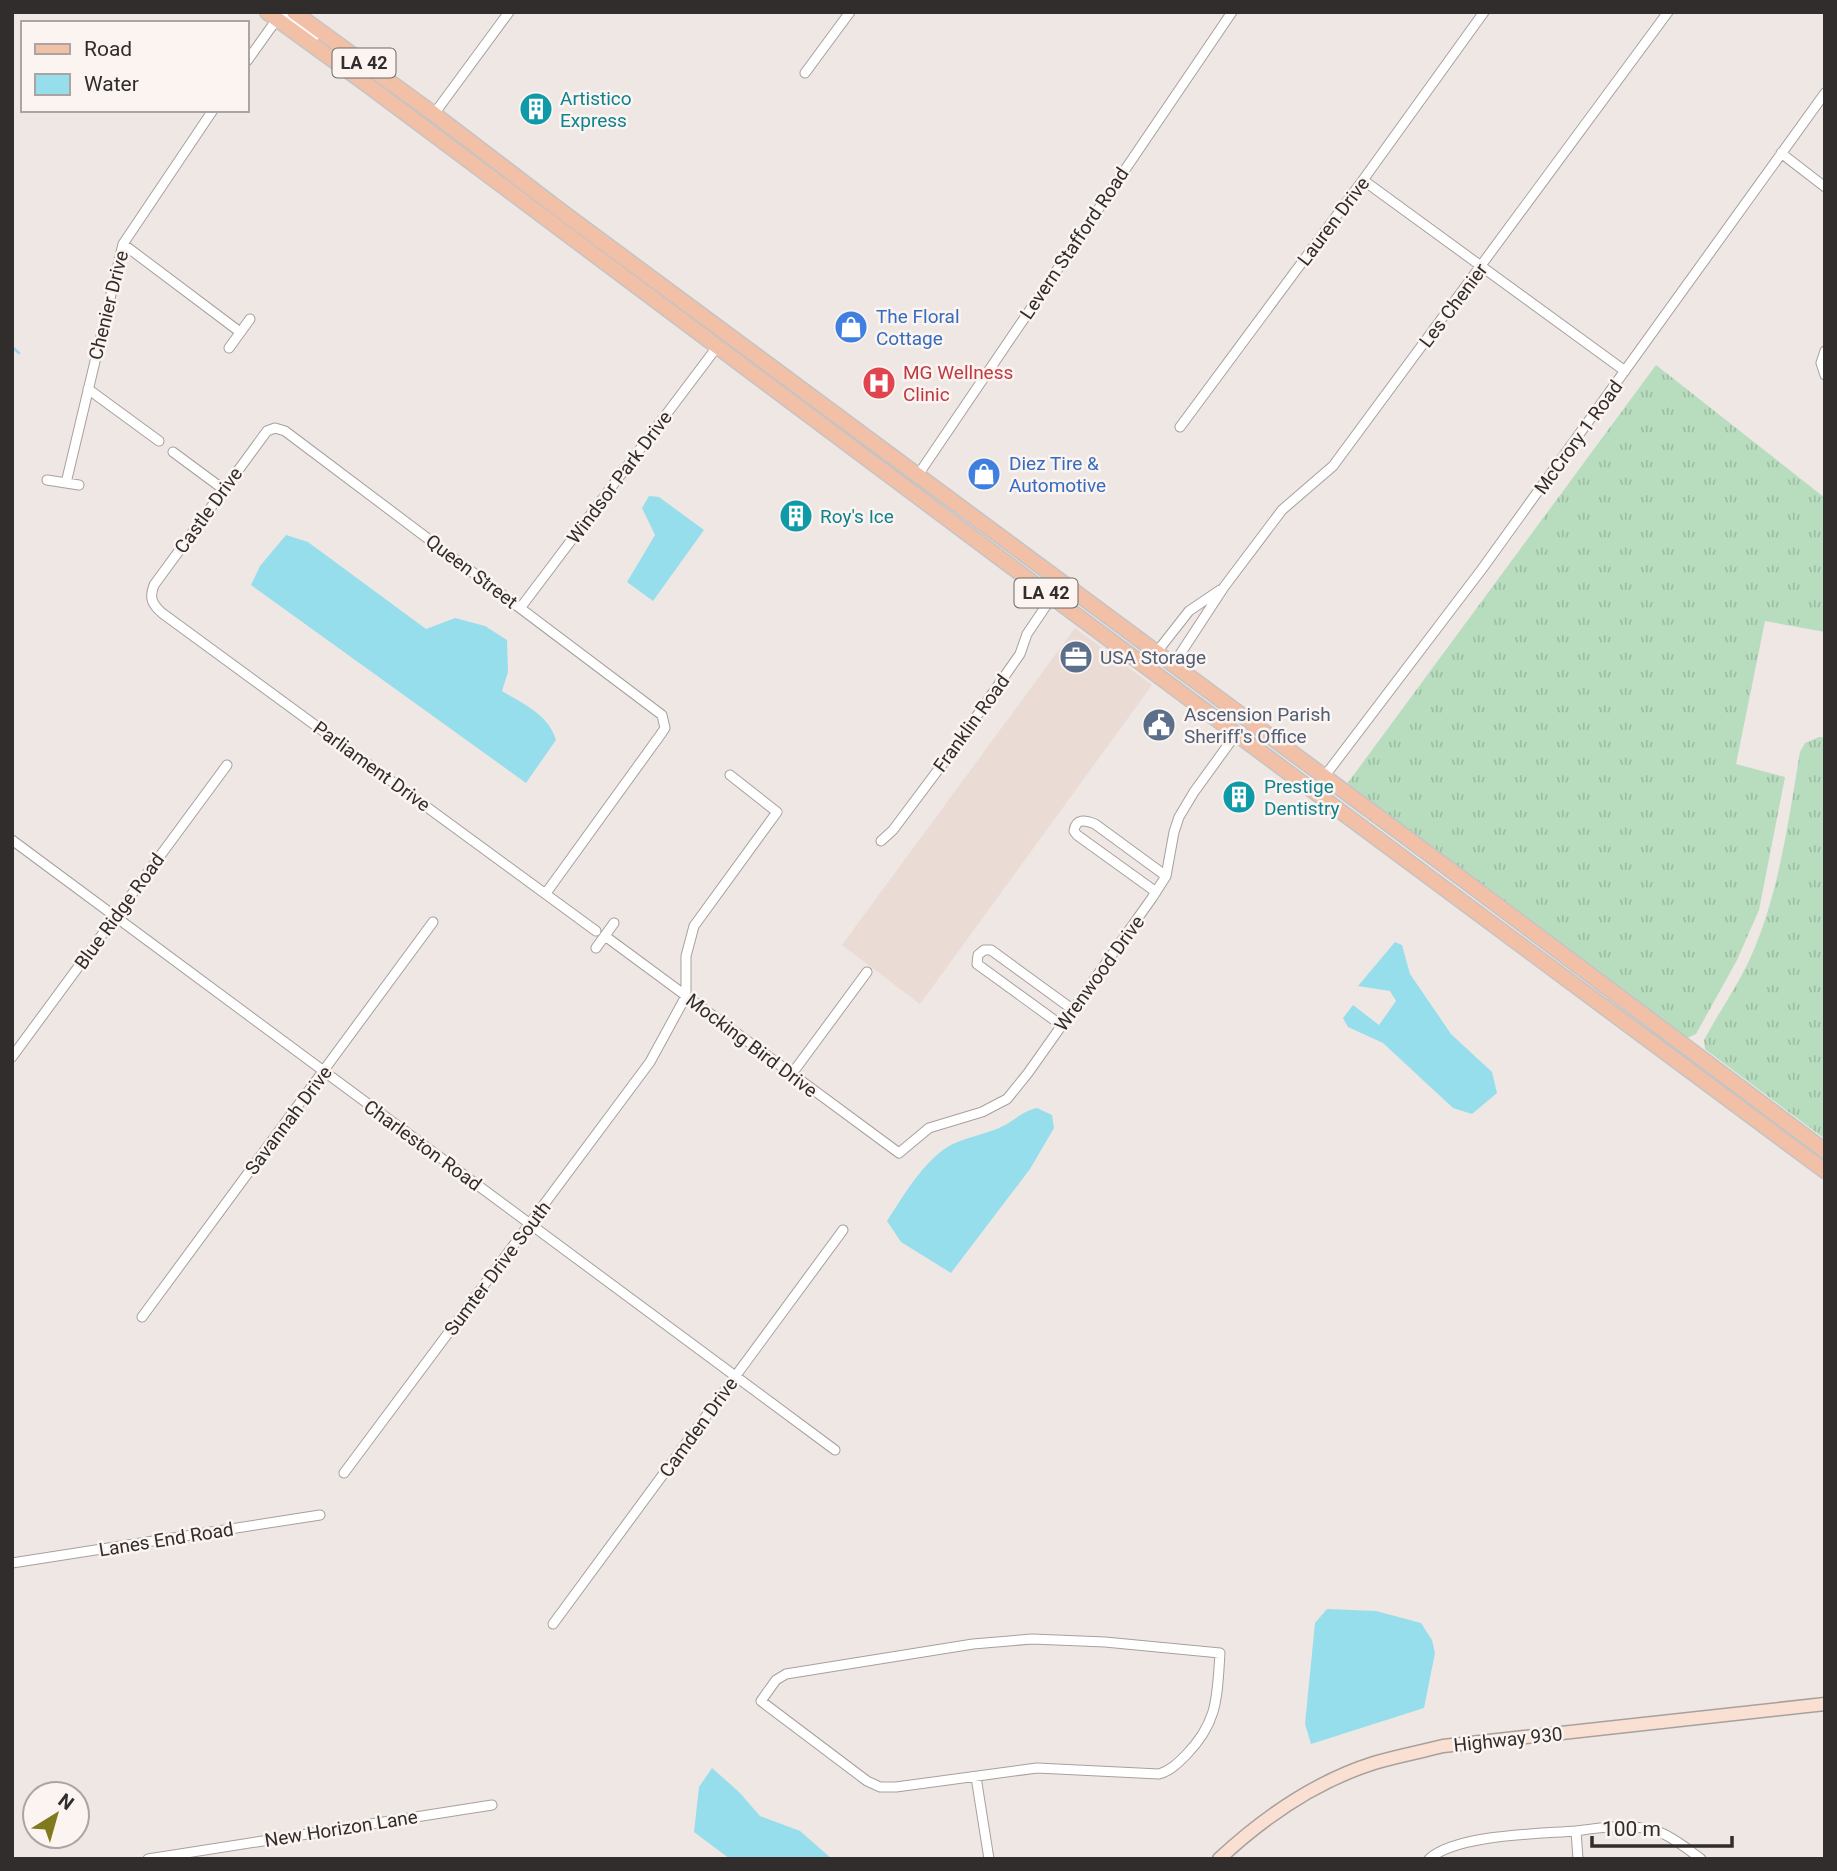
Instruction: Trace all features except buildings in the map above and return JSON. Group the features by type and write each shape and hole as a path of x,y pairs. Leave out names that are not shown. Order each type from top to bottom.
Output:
{"main road":[{"name":"LA 42","path":"294,12 918,474 1114,628 1156,653 1324,776 1825,1151"},
{"name":"LA 42","path":"272,16 1825,1171"},
{"path":"369,86 386,91 426,118 434,114"},
{"path":"743,366 755,365 763,368 783,383 804,391"},
{"path":"860,452 878,456 909,477 918,474"},
{"path":"1023,575 1050,586 1114,628 1155,663 1173,665"},
{"path":"1236,734 1261,743 1311,780 1324,776"},
{"path":"1362,826 1380,826 1412,850 1441,863"}],"street":[{"path":"434,114 509,12"},
{"path":"805,73 850,12"},
{"name":"Levern Stafford Road","path":"918,474 1232,12"},
{"name":"Lauren Drive","path":"1180,427 1484,12"},
{"name":"Les Chenier","path":"1173,665 1224,587 1282,510 1333,466 1668,12"},
{"path":"248,59 272,16 289,18 333,48 353,54"},
{"name":"McCrory 1 Road","path":"1324,776 1482,569 1825,93"},
{"name":"Chenier Drive","path":"66,483 123,244 212,112"},
{"path":"1781,153 1825,187"},
{"path":"1363,180 1625,371"},
{"path":"123,244 240,332"},
{"path":"229,348 250,318"},
{"name":"Windsor Park Drive","path":"521,607 717,347"},
{"path":"1824,352 1821,363 1825,375"},
{"path":"88,389 159,441"},
{"name":"Queen Street","path":"275,429 285,431 521,607 657,709 665,720 665,728 661,734 545,893"},
{"name":"Castle Drive","path":"151,598 154,585 261,437 275,429"},
{"path":"173,452 223,489"},
{"path":"47,480 79,485"},
{"name":"Les Chenier","path":"1156,653 1189,611 1224,587"},
{"name":"Franklin Road","path":"881,842 987,702 1020,654 1027,634 1052,597"},
{"name":"Parliament Drive","path":"151,598 162,613 596,931"},
{"name":"Wrenwood Drive","path":"899,1153 929,1128 982,1112 1007,1098 1028,1073 1166,876 1179,817 1236,734"},
{"name":"Blue Ridge Road","path":"12,1058 227,765"},
{"path":"686,996 686,956 694,926 777,812 730,775"},
{"path":"1156,892 1077,835 1074,831 1075,825 1086,820 1095,824 1166,876"},
{"name":"Charleston Road","path":"12,840 835,1450"},
{"name":"Savannah Drive","path":"142,1317 433,922"},
{"path":"596,948 614,923"},
{"name":"Mocking Bird Drive","path":"605,936 899,1153"},
{"path":"1061,1025 977,964 978,955 984,950 991,950 1072,1009"},
{"path":"790,1074 867,972"},
{"name":"Sumter Drive South","path":"344,1473 650,1062 686,996"},
{"name":"Camden Drive","path":"553,1624 843,1230"},
{"name":"Lanes End Road","path":"12,1563 320,1515"},
{"path":"1059,1639 1220,1653 1211,1723 1200,1740 1165,1772 1148,1775 1110,1770 1037,1768 976,1777 880,1787 867,1781 761,1701 776,1680 786,1674 974,1644 1059,1639"},
{"name":"Highway 930","path":"1219,1859 1237,1841 1264,1821 1311,1793 1372,1764 1396,1757 1443,1746 1825,1704"},
{"path":"976,1777 989,1859"},
{"name":"New Horizon Lane","path":"148,1859 492,1805"},
{"path":"1429,1859 1457,1844 1495,1838 1636,1827 1661,1833 1701,1859"},
{"path":"1576,1831 1578,1859"}],"shaded area":[{"path":"1075,628 1152,685 920,1004 842,945"}],"green space":[{"path":"1656,365 1825,498 1825,632 1765,621 1736,764 1785,777 1759,910 1737,960 1696,1034 1687,1038 1347,784"},
{"path":"1825,737 1825,1139 1705,1049 1704,1040 1744,971 1759,936 1775,885 1800,752 1805,743"}],"water":[{"path":"649,496 659,497 704,530 653,601 627,582 655,535 642,508"},
{"path":"286,535 308,542 426,629 455,618 485,626 507,640 508,672 502,691 541,717 553,731 556,740 526,783 251,585 260,566"},
{"path":"1395,942 1402,945 1410,974 1451,1034 1492,1072 1497,1093 1472,1114 1453,1108 1383,1043 1348,1027 1343,1018 1353,1005 1379,1025 1396,1001 1390,991 1358,986"},
{"path":"1037,1108 1052,1115 1054,1128 1030,1169 951,1273 901,1242 887,1221 930,1161 954,1143 999,1128"},
{"path":"1327,1609 1376,1611 1421,1623 1432,1640 1435,1653 1424,1708 1311,1744 1305,1724 1315,1623"},
{"path":"712,1768 739,1792 760,1816 800,1831 832,1859 730,1859 694,1832 699,1787"}],"waterway":[{"path":"12,347 19,353"}],"place":[{"name":"Artistico Express","path":"536,109"},
{"name":"The Floral Cottage","path":"851,327"},
{"name":"MG Wellness Clinic","path":"879,383"},
{"name":"Diez Tire & Automotive","path":"984,474"},
{"name":"Roy's Ice","path":"796,516"},
{"name":"USA Storage","path":"1076,657"},
{"name":"Ascension Parish Sheriff's Office","path":"1159,725"},
{"name":"Prestige Dentistry","path":"1239,797"}]}
